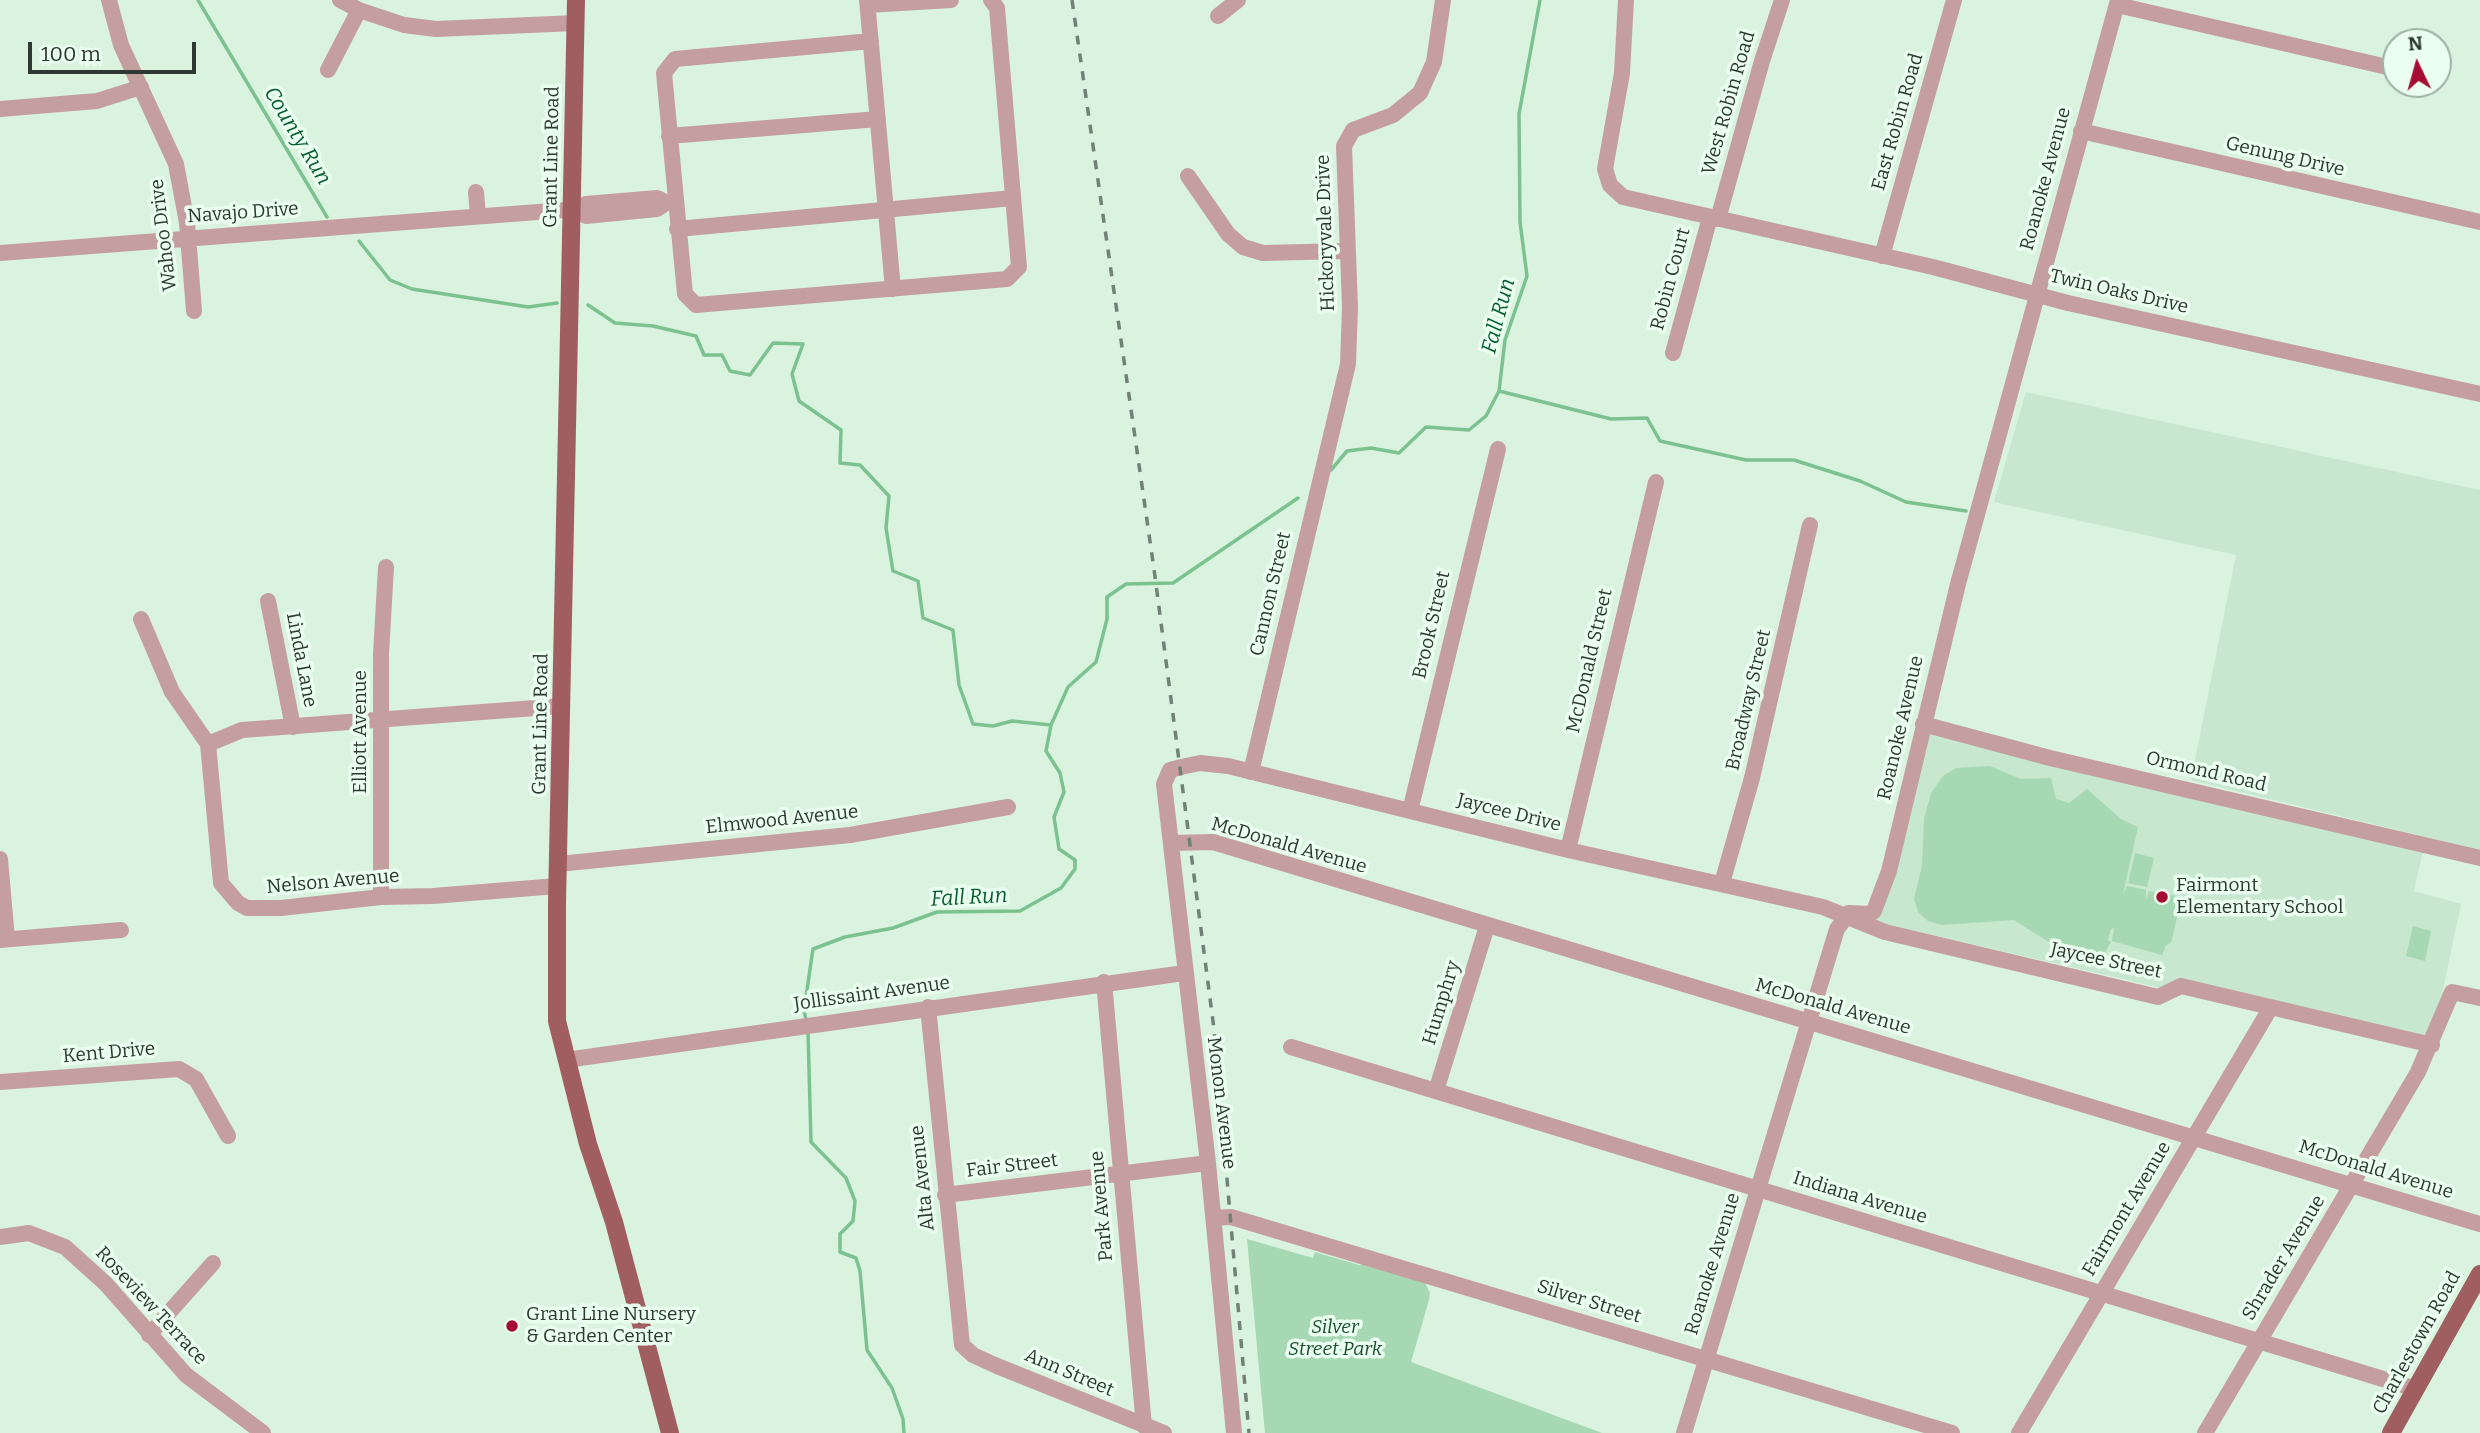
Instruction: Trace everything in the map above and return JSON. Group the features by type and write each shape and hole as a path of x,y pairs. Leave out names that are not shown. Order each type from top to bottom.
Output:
{"main road":[{"name":"Grant Line Road","path":"576,0 575,209 557,886 557,1021 588,1144 614,1222 670,1433"},
{"name":"Charlestown Road","path":"2391,1433 2480,1274"}],"street":[{"name":"Wahoo Drive","path":"109,0 121,45 176,164 183,192 194,311"},
{"path":"340,0 359,10 404,25 436,29 576,23"},
{"path":"893,289 867,3 951,0"},
{"path":"871,41 675,59 664,73 671,202 685,294 696,305 1007,279 1019,267 997,8 991,0"},
{"path":"1219,16 1238,0"},
{"name":"Hickoryvale Drive","path":"1333,425 1350,343 1344,146 1353,130 1393,115 1412,102 1426,85 1434,62 1443,0"},
{"name":"Twin Oaks Drive","path":"1626,0 1622,73 1605,169 1606,178 1616,191 1633,200 1882,256 2037,295 2480,394"},
{"name":"West Robin Road","path":"1714,218 1782,0"},
{"name":"East Robin Road","path":"1882,256 1954,0"},
{"path":"2117,2 2382,66"},
{"name":"Roanoke Avenue","path":"1684,1433 1837,929 1847,915 1870,914 1879,904 1923,724 2117,2"},
{"path":"328,69 359,10"},
{"path":"0,109 97,101 141,87"},
{"path":"669,136 878,119"},
{"name":"Genung Drive","path":"2081,131 2480,222"},
{"path":"1188,176 1228,233 1244,247 1263,253 1346,251"},
{"path":"476,192 478,216"},
{"name":"Navajo Drive","path":"0,253 575,209 586,204 657,198 671,202"},
{"path":"677,229 1013,198"},
{"name":"Robin Court","path":"1673,353 1714,218"},
{"name":"Cannon Street","path":"1251,772 1333,425"},
{"name":"Brook Street","path":"1410,811 1498,449"},
{"name":"McDonald Street","path":"1569,850 1656,482"},
{"name":"Broadway Street","path":"1722,883 1752,778 1810,525"},
{"name":"Elliott Avenue","path":"382,897 382,653 386,568"},
{"name":"Linda Lane","path":"268,601 293,727"},
{"name":"Nelson Avenue","path":"141,619 172,692 208,744 221,883 228,895 247,908 557,886"},
{"path":"208,744 242,730 562,706"},
{"name":"Ormond Road","path":"1923,724 2050,758 2480,858"},
{"name":"Jaycee Drive","path":"1164,778 1170,770 1193,764 1218,764 1847,915"},
{"name":"Monon Avenue","path":"1164,778 1184,973 1214,1218 1234,1433"},
{"name":"Elmwood Avenue","path":"558,864 850,835 1008,807"},
{"name":"McDonald Avenue","path":"1172,843 1213,842 2480,1224"},
{"path":"0,859 3,939 121,930"},
{"name":"Jaycee Street","path":"1847,915 1885,932 2158,996 2181,986 2432,1045"},
{"name":"Humphry","path":"1436,1091 1487,926"},
{"name":"Jollissaint Avenue","path":"566,1060 1104,982 1184,973"},
{"name":"Park Avenue","path":"1104,982 1144,1426"},
{"name":"Shrader Avenue","path":"2205,1433 2432,1045 2452,992 2480,998"},
{"name":"Alta Avenue","path":"928,1007 962,1345"},
{"name":"Fairmont Avenue","path":"2019,1433 2272,1007"},
{"name":"Indiana Avenue","path":"1291,1047 2416,1389"},
{"name":"Kent Drive","path":"0,1082 179,1069 196,1079 228,1136"},
{"name":"Fair Street","path":"945,1195 1208,1163"},
{"name":"Silver Street","path":"1214,1218 1231,1217 1952,1433"},
{"name":"Roseview Terrace","path":"0,1237 29,1233 65,1247 106,1284 186,1375 262,1433"},
{"path":"149,1335 213,1263"},
{"name":"Ann Street","path":"962,1345 973,1355 997,1366 1164,1433"}],"shaded area":[{"path":"2026,392 2480,490 2480,850 2191,780 2236,555 1994,502"},
{"name":"Fairmont Elementary School","path":"1928,733 2423,850 2414,891 2461,904 2430,1050 1876,922 1890,890"}],"green space":[{"path":"1990,766 2021,779 2051,778 2056,799 2069,803 2087,789 2121,819 2138,827 2123,894 2127,886 2146,890 2146,899 2149,891 2182,897 2171,943 2166,945 2162,955 2112,941 2114,928 2111,929 2108,940 2111,942 2106,951 2093,959 2060,949 2014,920 1942,925 1928,921 1918,912 1914,899 1922,866 1924,819 1931,793 1943,776 1956,768"},
{"path":"2135,853 2154,858 2147,887 2128,883"},
{"path":"2413,926 2431,931 2425,961 2406,956"},
{"name":"Silver Street Park","path":"1247,1239 1313,1258 1315,1252 1359,1265 1364,1264 1425,1283 1430,1293 1429,1300 1411,1362 1602,1433 1265,1433"}],"waterway":[{"name":"County Run","path":"198,0 327,217"},
{"name":"Fall Run","path":"1331,470 1347,451 1371,448 1399,453 1426,427 1469,430 1486,416 1499,391 1505,340 1527,276 1520,222 1519,114 1540,0"},
{"name":"County Run","path":"359,241 390,280 412,289 528,307 557,303"},
{"name":"County Run","path":"588,305 615,323 653,326 696,336 704,355 722,355 730,371 750,375 773,343 803,344 792,374 799,401 841,430 840,463 860,465 889,496 886,528 893,571 918,581 923,618 953,630 959,685 973,724 993,726 1012,721 1051,725"},
{"path":"1499,391 1611,419 1647,418 1660,441 1746,460 1794,460 1860,481 1906,502 1966,511"},
{"name":"Fall Run","path":"806,1020 804,1010 813,949 845,937 893,928 937,912 1020,911 1061,888 1075,869 1075,860 1059,849 1054,817 1064,792 1060,773 1046,751 1051,725 1068,687 1096,662 1107,619 1107,597 1126,584 1173,583 1298,498"},
{"name":"Fall Run","path":"808,1032 811,1142 846,1178 855,1201 853,1221 840,1234 840,1252 856,1258 860,1271 867,1350 892,1388 903,1419 904,1433"}],"railway":[{"path":"1072,0 1154,569 1214,1029 1249,1433"}],"place":[{"name":"Fairmont Elementary School","path":"2162,897"},
{"name":"Grant Line Nursery & Garden Center","path":"512,1326"}]}
